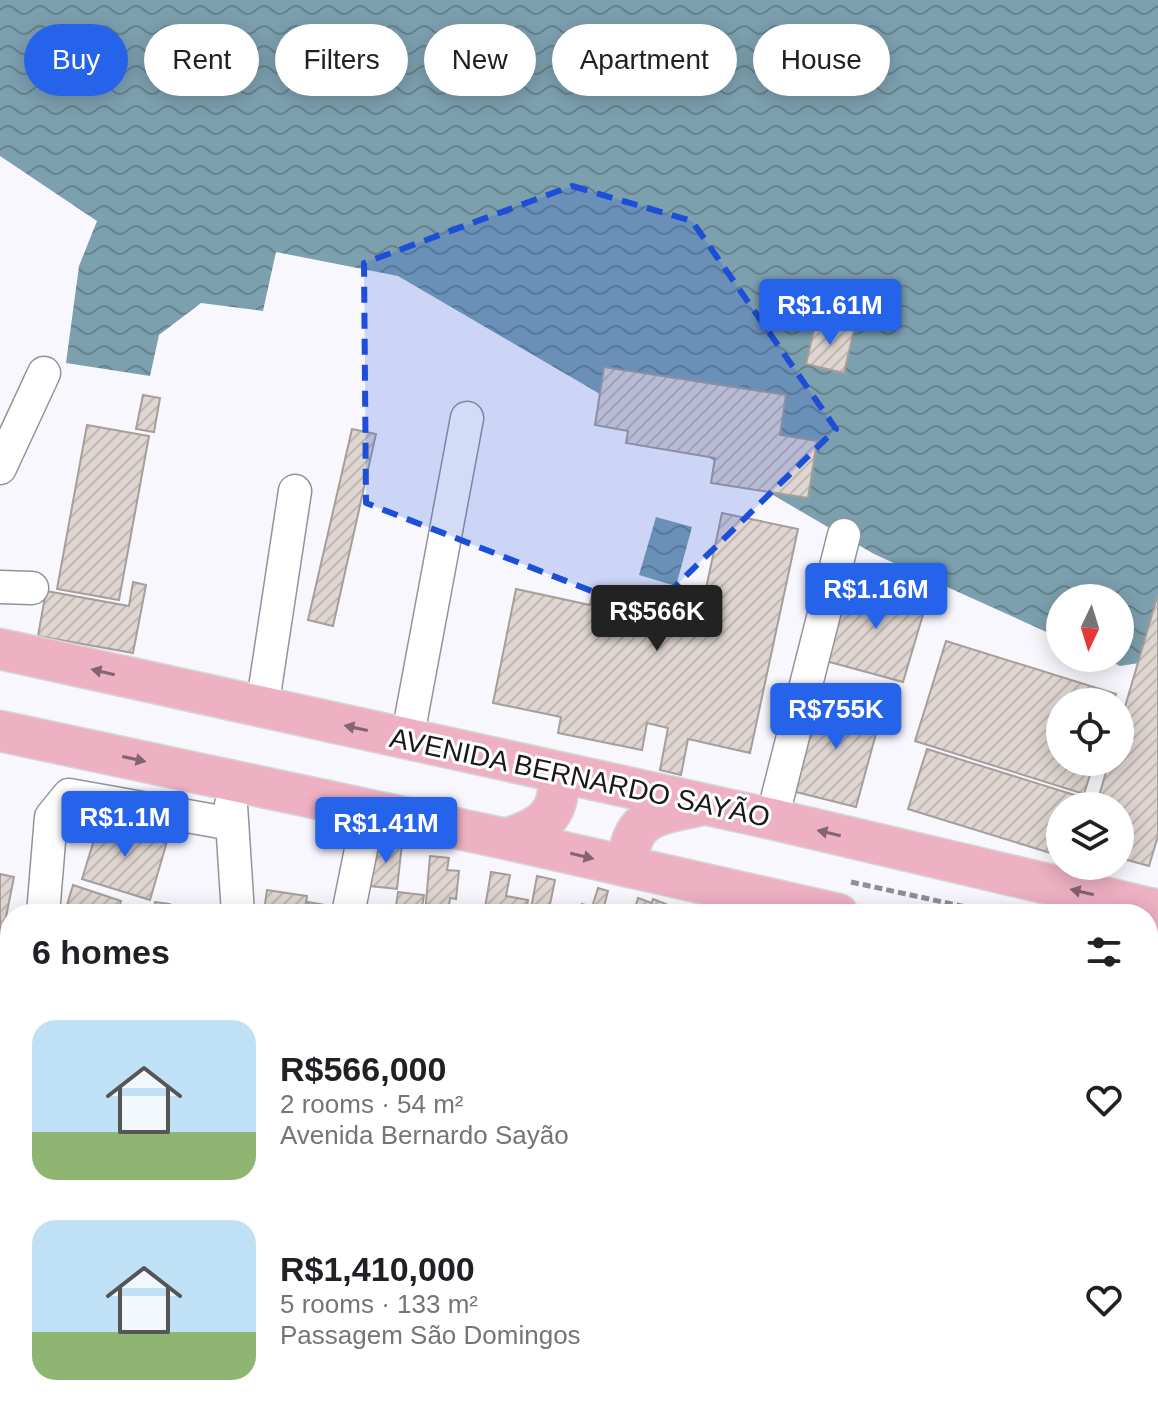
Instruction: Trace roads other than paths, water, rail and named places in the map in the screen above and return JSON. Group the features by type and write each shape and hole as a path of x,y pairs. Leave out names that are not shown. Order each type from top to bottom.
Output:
{"main road":[{"name":"AVENIDA BERNARDO SAYÃO","path":"0,649 701,806 772,819 1133,904"},
{"path":"0,731 506,839 786,904"},
{"path":"506,839 534,830 550,815 558,795 558,773"},
{"path":"628,867 635,834 650,816 701,806"}],"street":[{"path":"0,468 44,373"},
{"path":"407,740 467,418"},
{"path":"262,708 295,491"},
{"path":"772,819 844,535"},
{"path":"0,587 32,588"},
{"path":"230,780 237,904"},
{"path":"44,904 51,817 69,795 232,824"},
{"path":"350,904 369,810"}],"water":[{"path":"0,0 1158,0 1158,660 1134,664 1134,584 1046,584 1046,632 874,554 398,276 276,252 263,311 201,303 159,335 150,376 66,363 79,266 97,221 0,156"},
{"path":"656,517 692,527 676,586 639,575"}]}
